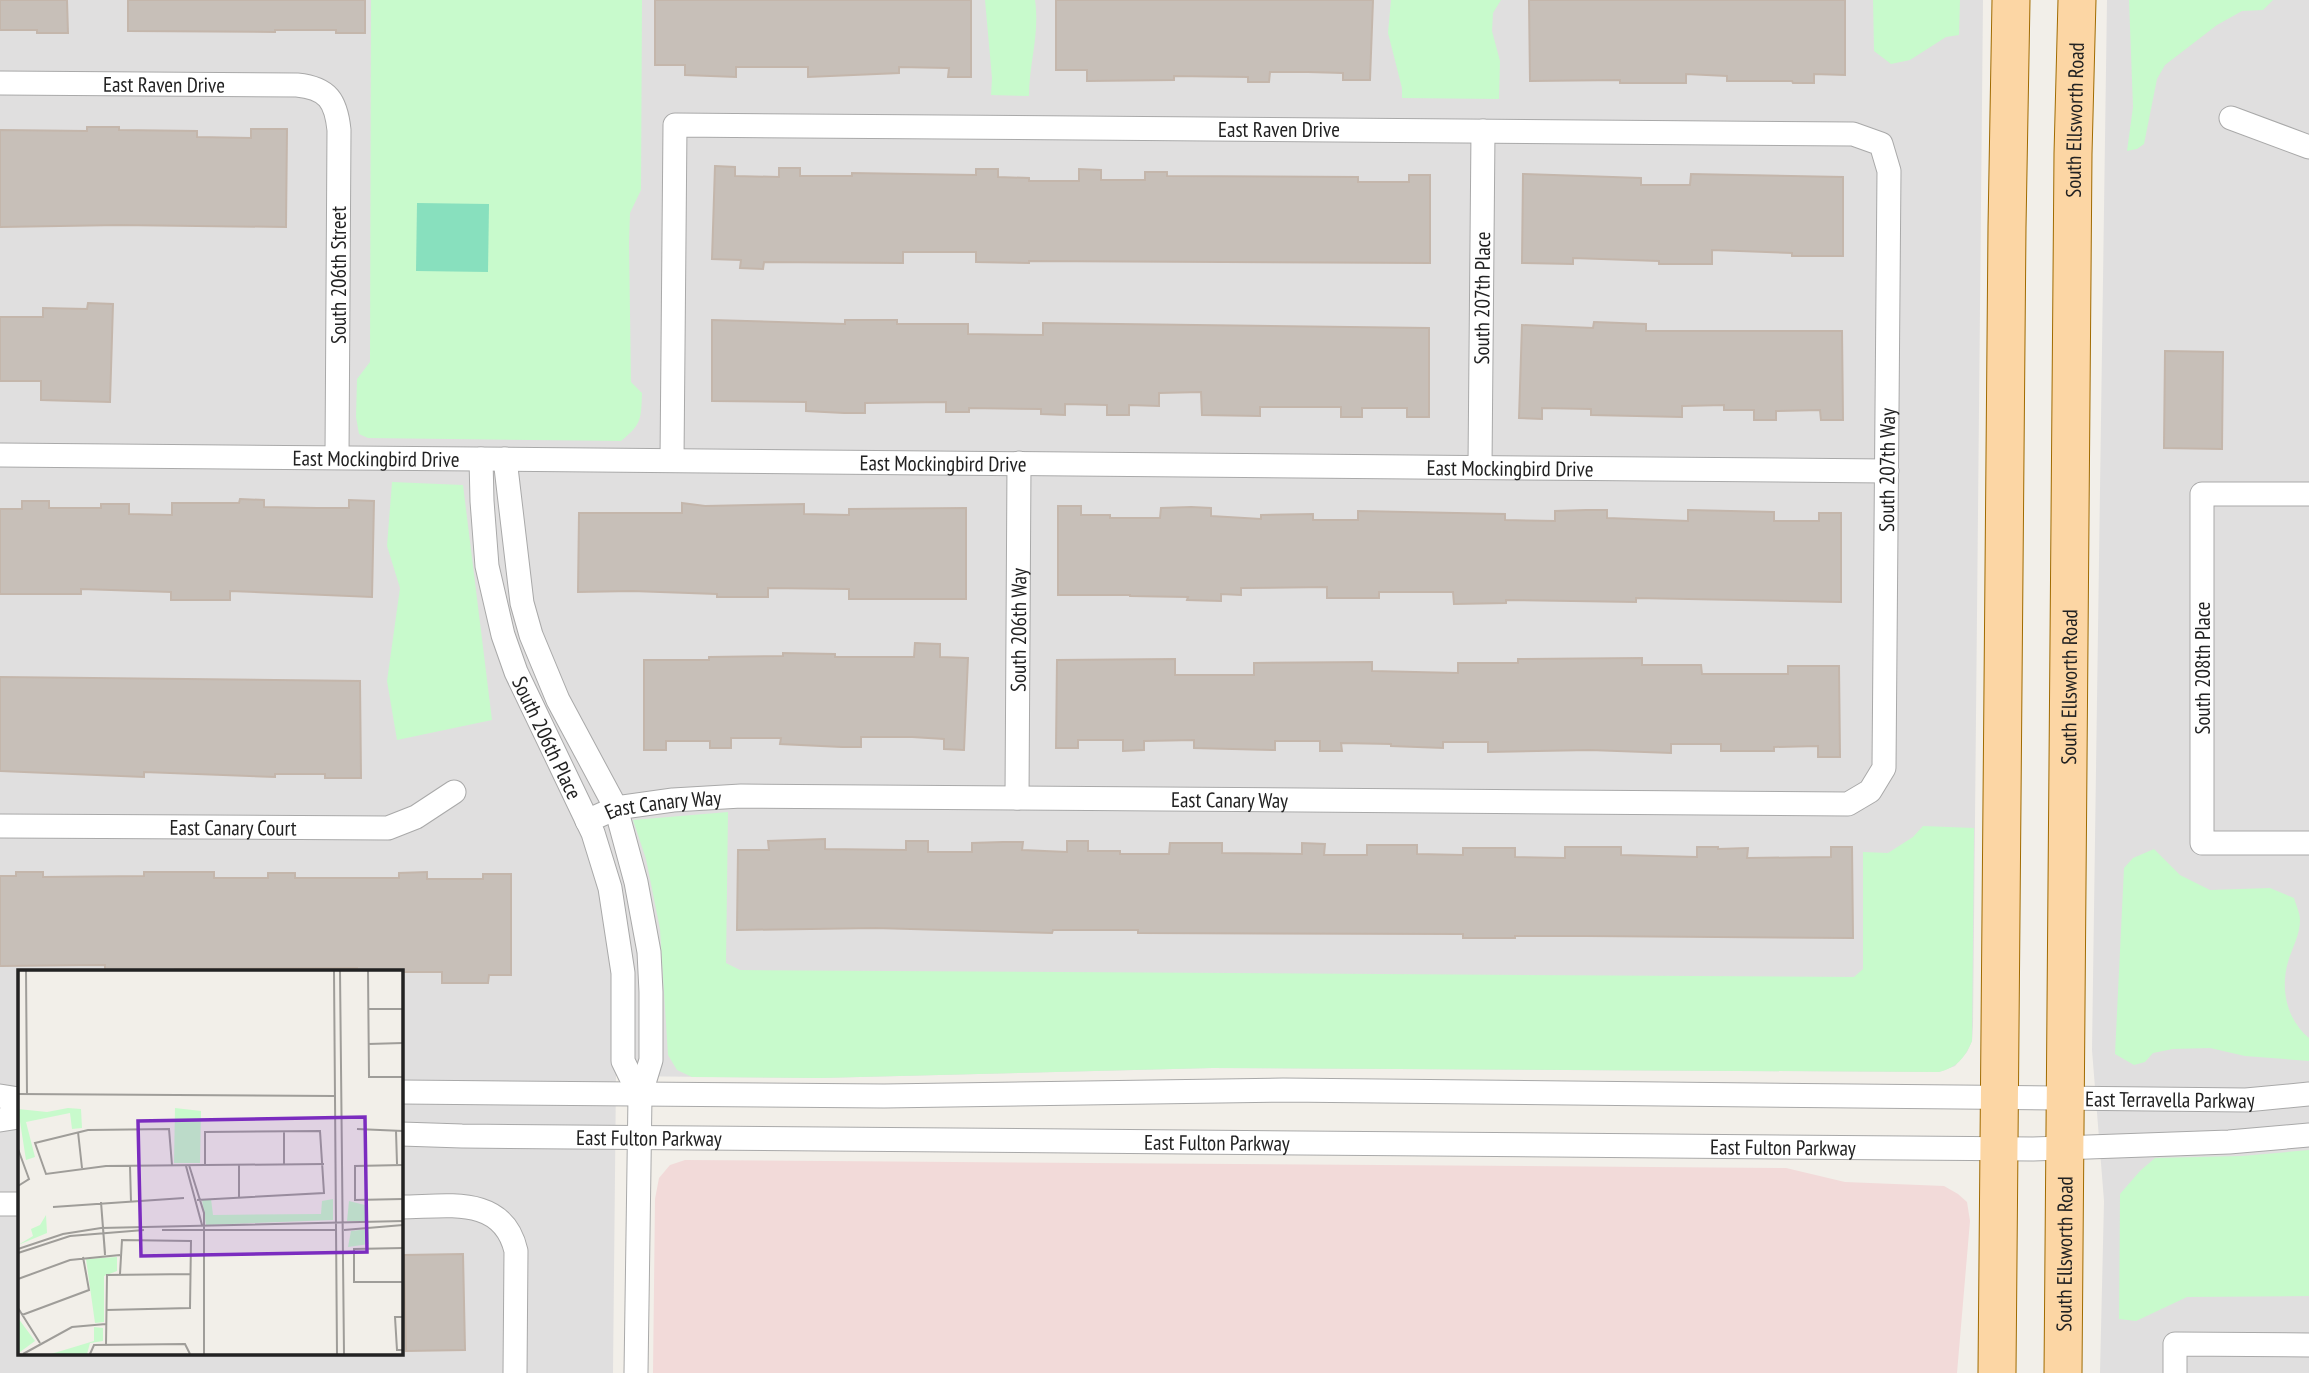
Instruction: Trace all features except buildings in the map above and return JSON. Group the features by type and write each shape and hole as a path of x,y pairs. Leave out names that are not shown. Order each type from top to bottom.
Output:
{"main road":[{"name":"South Ellsworth Road","path":"2011,0 2007,241 2032,1148 2063,1373"},
{"name":"South Ellsworth Road","path":"1997,1373 2032,1148 2032,1097 2073,194 2077,0"}],"street":[{"name":"East Raven Drive","path":"0,83 297,85 310,86 328,96"},
{"name":"South 206th Street","path":"328,96 337,110 339,130 337,457"},
{"path":"2231,118 2309,147"},
{"name":"East Raven Drive","path":"672,460 675,125 1853,134 1881,145"},
{"name":"South 207th Place","path":"1480,466 1483,131"},
{"name":"South 207th Way","path":"1870,792 1884,768 1889,171 1881,145"},
{"name":"East Mockingbird Drive","path":"0,455 1887,471"},
{"name":"South 206th Place","path":"481,459 487,566 503,635 516,672 587,821 610,888 623,973 623,1061 640,1096"},
{"name":"South 206th Place","path":"505,459 522,603 531,635 558,700 616,808 636,882 649,952 651,1060 640,1096 636,1373"},
{"name":"South 206th Way","path":"1017,798 1019,463"},
{"name":"South 208th Place","path":"2309,494 2202,494 2202,843 2309,844"},
{"name":"East Canary Court","path":"0,826 388,828 416,817 454,792"},
{"name":"East Canary Way","path":"587,821 616,808 673,800 741,796 1848,804 1870,792"},
{"name":"East Fulton Parkway","path":"402,1092 884,1096 1283,1090 2032,1097"},
{"name":"East Terravella Parkway","path":"2032,1097 2246,1100 2309,1094"},
{"path":"0,1096 18,1099"},
{"path":"0,1120 18,1116"},
{"name":"East Fulton Parkway","path":"402,1134 2032,1148"},
{"name":"East Terravella Parkway","path":"2032,1148 2230,1142 2309,1135"},
{"path":"0,1204 18,1204"},
{"path":"402,1207 474,1208 488,1211 500,1219 513,1236 516,1251 515,1373"},
{"path":"2175,1373 2175,1344 2309,1345"}],"shaded area":[{"path":"0,0 1983,0 1973,1025 1972,1041 1955,1066 1939,1072 1212,1068 820,1078 616,1076 613,1373 0,1373"},
{"path":"2107,0 2309,0 2309,1373 2100,1373 2104,1201 2092,1050"},
{"path":"685,1160 1786,1168 1845,1182 1944,1186 1967,1202 1970,1221 1957,1373 653,1373 655,1199 659,1178 670,1165"}],"green space":[{"path":"371,0 642,0 641,190 630,213 629,243 631,382 642,393 642,402 637,425 621,441 368,438 359,434 356,417 357,379 370,362"},
{"path":"985,0 1035,0 1036,25 1029,96 991,95"},
{"path":"1391,0 1501,0 1493,13 1492,31 1500,61 1499,99 1402,98 1402,88 1388,33"},
{"path":"1873,0 1960,0 1959,35 1946,37 1910,60 1891,64 1874,51"},
{"path":"2129,0 2273,0 2263,10 2242,11 2217,25 2165,65 2157,79 2144,144 2127,151 2133,107"},
{"path":"417,203 489,204 488,272 416,271"},
{"path":"392,482 463,485 492,720 397,740 387,681 400,588 387,546"},
{"path":"728,812 726,963 740,970 1854,977 1863,969 1863,852 1888,853 1913,837 1923,826 1974,828 1972,1041 1959,1061 1939,1072 1212,1068 820,1078 692,1077 677,1070 668,1055 660,929 646,859 633,820"},
{"path":"2154,849 2180,875 2210,890 2270,888 2294,898 2300,926 2288,962 2285,994 2295,1022 2309,1038 2309,1061 2245,1056 2210,1048 2173,1049 2153,1053 2145,1062 2134,1065 2115,1054 2124,868 2133,858"},
{"path":"2309,1150 2309,1296 2187,1297 2136,1321 2119,1319 2120,1194 2140,1171 2155,1158 2242,1156"}]}
